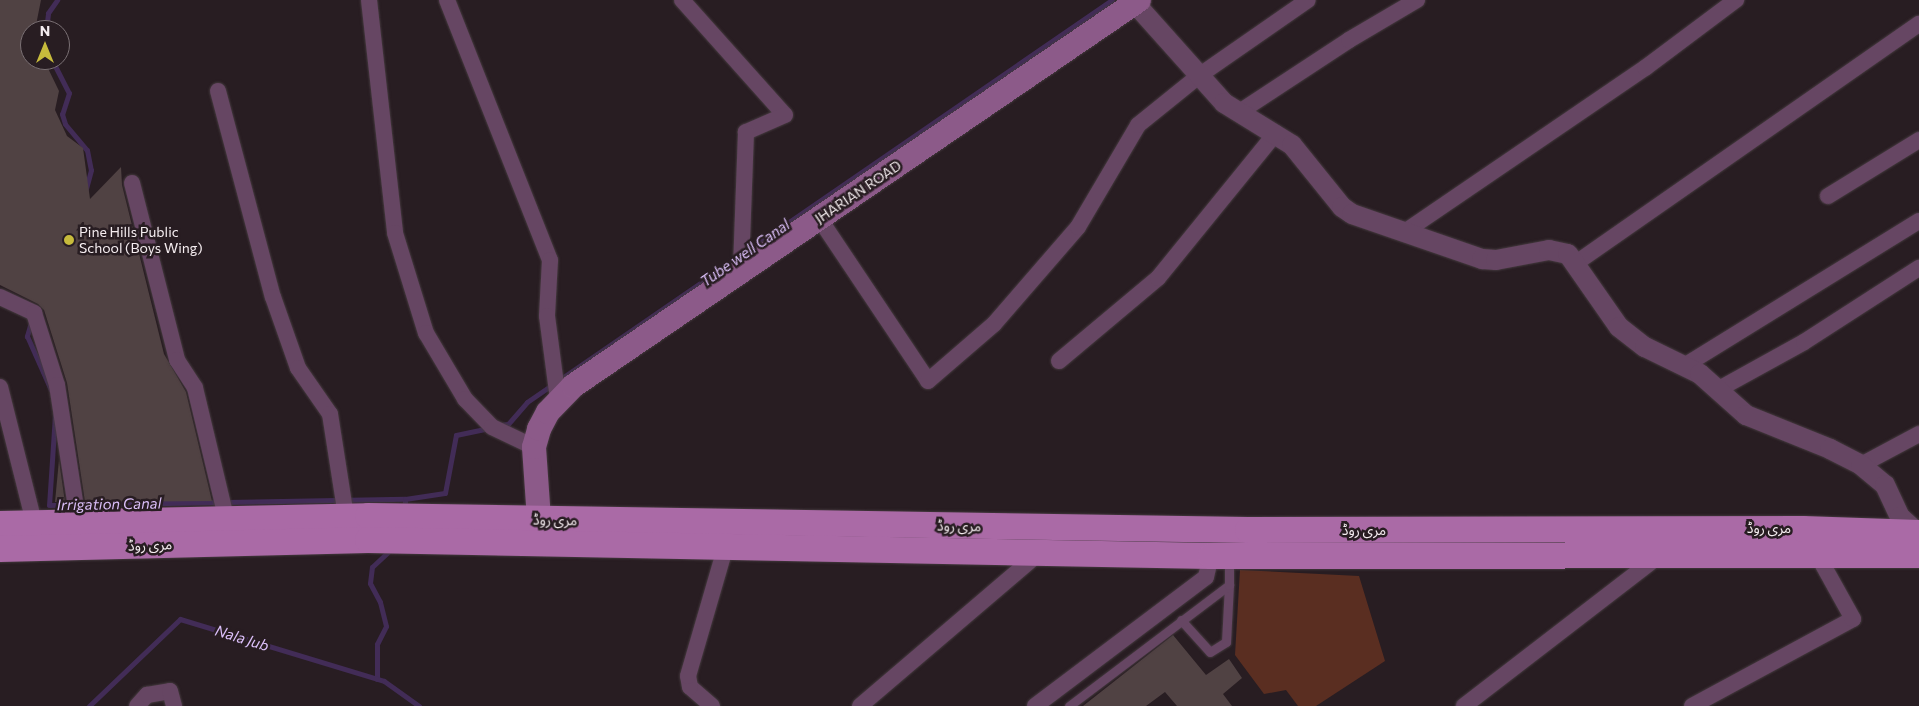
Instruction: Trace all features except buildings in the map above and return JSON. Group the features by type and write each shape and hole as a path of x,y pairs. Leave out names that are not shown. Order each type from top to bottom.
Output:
{"main road":[{"name":"JHARIAN ROAD","path":"540,519 534,447 538,429 558,399 573,386 1135,1"},
{"name":"مری روڈ","path":"0,524 78,520 226,517 489,530 726,545 810,535 1356,530 1803,528 1919,538"},
{"path":"170,518 172,544"},
{"name":"مری روڈ","path":"489,530 540,519 810,535 1040,552 1220,556 1817,554 1919,538"},
{"name":"مری روڈ","path":"0,549 172,544 361,524"},
{"path":"1356,530 1356,556"}],"street":[{"path":"369,0 395,233 426,333 465,400 492,427 534,447"},
{"path":"447,0 550,260 547,316 558,399"},
{"path":"682,0 785,116 746,132 741,272"},
{"path":"819,218 928,381 994,324 1078,227 1138,125 1200,75 1308,0"},
{"path":"1238,112 1349,40 1417,0"},
{"path":"1403,233 1646,68 1736,0"},
{"path":"1135,1 1224,103 1276,133 1301,154 1342,207 1363,220 1482,258 1496,260 1549,250 1568,254 1619,327 1644,347 1684,366 1719,389 1746,415 1830,448 1861,465 1885,485 1900,517 1919,538"},
{"path":"1576,263 1919,24"},
{"path":"218,91 273,296 298,368 330,414 361,524"},
{"path":"1059,362 1158,278 1276,133"},
{"path":"1828,196 1919,140"},
{"path":"132,183 177,360 194,388 226,517"},
{"path":"1684,366 1919,221"},
{"path":"1719,389 1804,342 1919,268"},
{"path":"0,297 31,311 58,385 78,520"},
{"path":"0,388 34,522"},
{"path":"1861,465 1919,434"},
{"path":"712,706 690,687 688,676 726,545"},
{"path":"860,706 1040,552"},
{"path":"1692,706 1853,619 1817,554"},
{"path":"1464,706 1660,555"},
{"path":"1035,706 1206,577 1220,556"},
{"path":"137,706 147,695 170,691 174,706"}],"lane":[{"path":"1181,620 1210,652 1226,642 1229,585 1220,556"},
{"path":"1069,706 1229,585"}],"shaded area":[{"path":"1240,570 1359,576 1385,661 1316,706 1298,706 1286,690 1264,694 1235,655"}],"waterway":[{"name":"Irrigation Canal","path":"47,20 48,13 57,0"},
{"name":"Tube well Canal","path":"745,252 1112,0"},
{"name":"Irrigation Canal","path":"57,70 69,93 62,114 65,124 87,150 91,170 85,192"},
{"name":"Tube well Canal","path":"500,425 508,424 527,402 738,257"},
{"name":"Irrigation Canal","path":"31,322 27,336 51,390"},
{"name":"Irrigation Canal","path":"55,415 49,505 405,499 405,509"},
{"name":"Tube well Canal","path":"405,499 445,493 456,435 489,428"},
{"name":"Irrigation Canal","path":"377,679 377,644 386,626 380,602 370,583 372,567 390,550"},
{"name":"Nala Jub","path":"89,706 180,619 384,681 419,706"}],"place":[{"name":"Pine Hills Public School (Boys Wing)","path":"69,240"}]}
